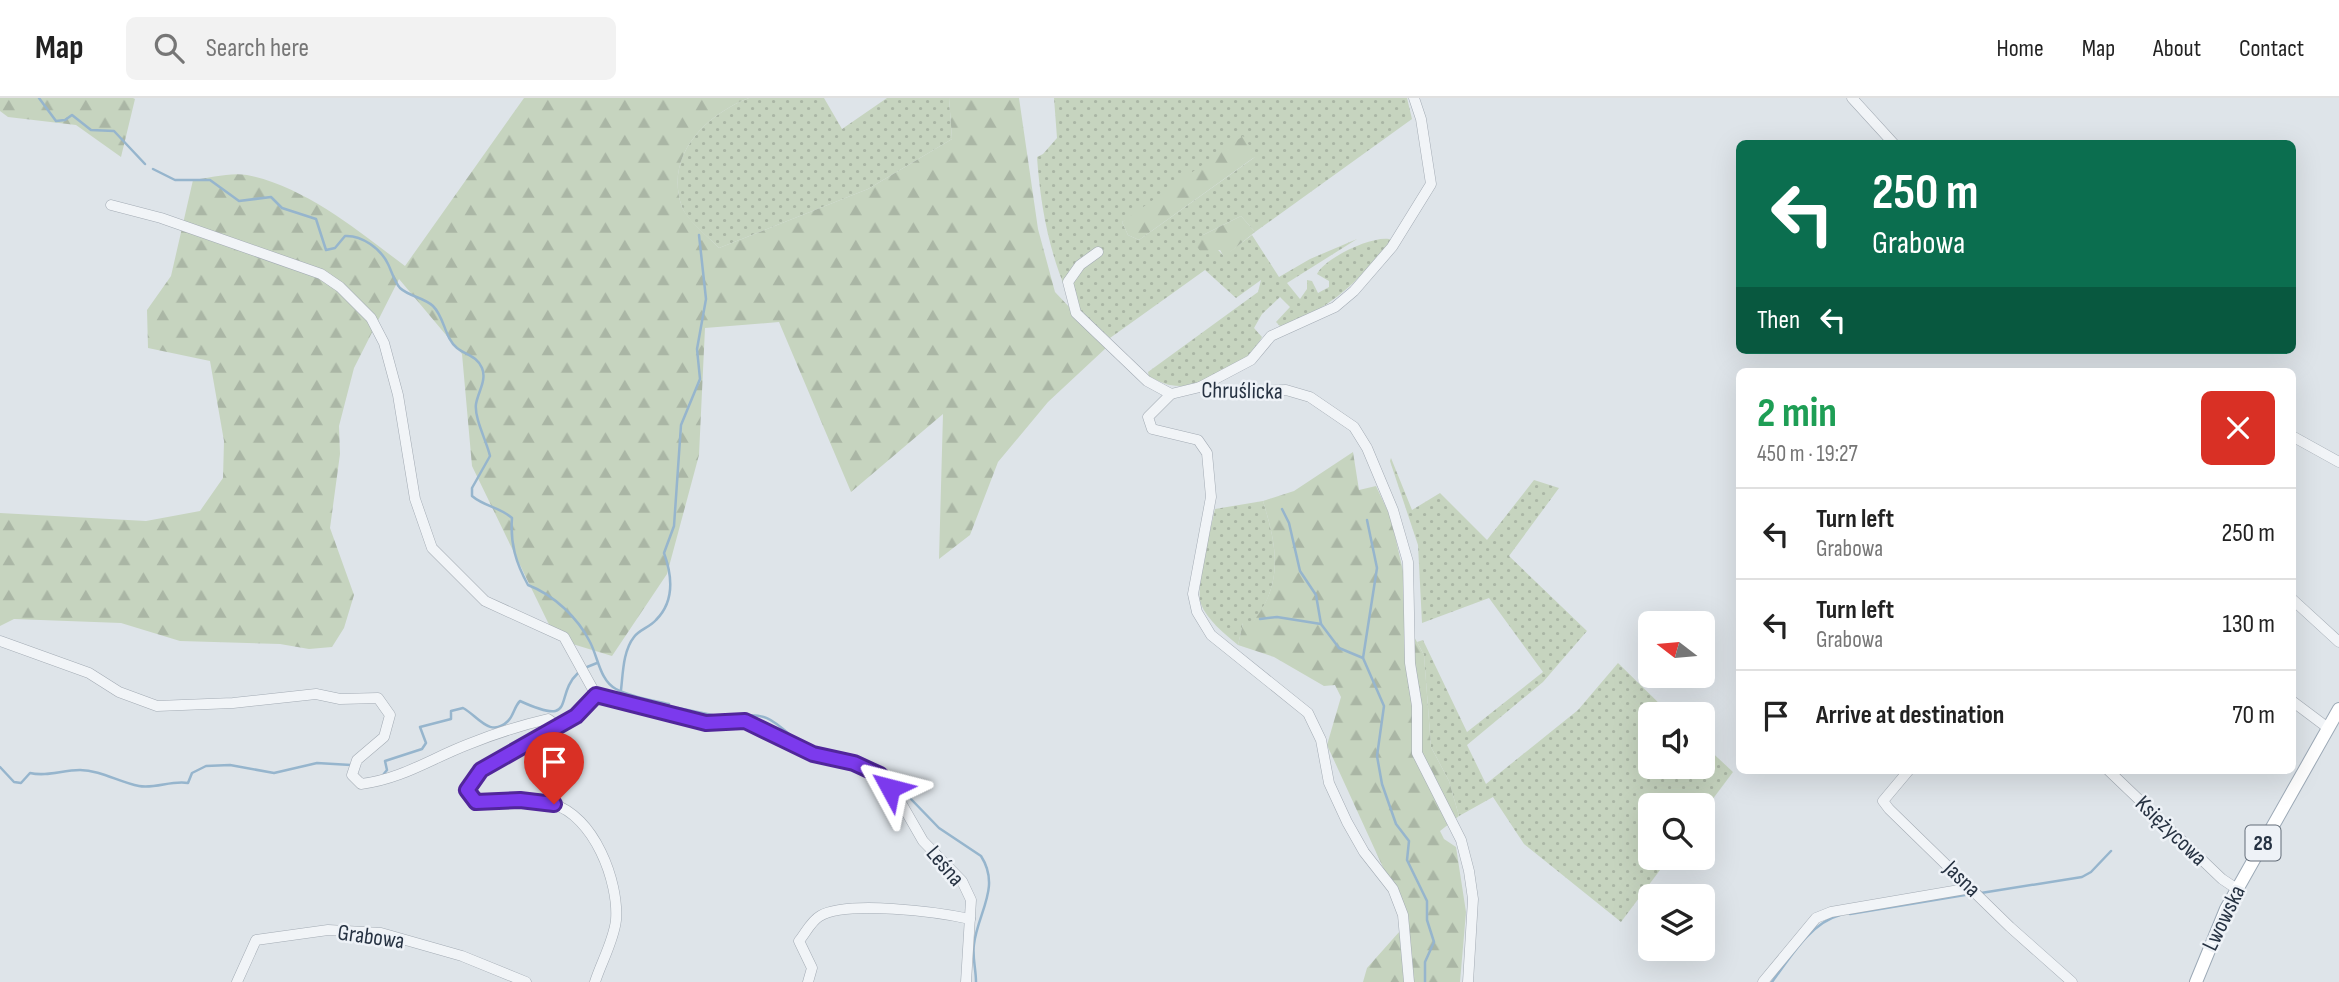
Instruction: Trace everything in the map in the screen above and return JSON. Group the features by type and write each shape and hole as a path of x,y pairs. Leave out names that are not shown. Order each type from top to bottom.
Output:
{"main road":[{"name":"Lwowska","path":"2196,982 2217,927 2237,888 2339,709"}],"street":[{"path":"1200,387 1251,360 1271,337 1283,329 1335,307 1354,291 1392,247 1431,184 1414,98"},
{"path":"1852,98 1890,140"},
{"path":"111,205 161,218 321,274 340,287 371,318 384,342 398,396 415,499 432,548 485,601 564,637 593,697 576,716 481,770 467,790 476,802 520,800 554,804 578,818 603,854 616,890 616,923 595,982"},
{"path":"1098,252 1080,265 1068,282 1076,313 1147,381 1171,394"},
{"name":"Chruślicka","path":"1409,982 1403,915 1392,889 1364,852 1329,783 1321,740 1308,713 1211,635 1197,612 1193,594 1211,497 1207,453 1198,440 1152,429 1148,417 1171,394 1200,387 1218,392 1286,390 1310,397 1354,427 1367,448 1392,510 1408,562 1410,663 1417,706 1417,753 1461,840 1469,871 1473,899 1468,982"},
{"path":"2296,438 2339,462"},
{"path":"2296,603 2339,642"},
{"path":"0,641 89,673 119,692 157,706 233,703 316,694 340,699 378,698 390,715 384,737 357,760 352,775 361,785 385,781 426,766 468,744 525,724 548,719 558,726"},
{"name":"Leśna","path":"593,697 706,723 745,721 813,754 854,763 880,775 900,801 923,841 961,881 971,900 966,982"},
{"path":"2296,704 2328,728"},
{"name":"Jasna","path":"1906,774 1883,801 2072,982"},
{"name":"Księżycowa","path":"2112,774 2222,878 2237,888"},
{"path":"1763,982 1816,918 1831,912 1974,890"},
{"path":"808,982 813,968 799,941 817,918 836,909 936,912 970,919"},
{"name":"Grabowa","path":"237,982 256,940 328,930 381,933 462,957 526,982"}],"green space":[{"path":"0,98 135,99 121,157 76,125 8,117 0,111"},
{"path":"524,98 749,98 717,115 704,127 692,140 679,171 678,188 682,207 719,248 868,189 952,139 949,98 1019,98 1038,229 1055,292 1107,347 1048,402 998,462 970,535 939,559 943,414 851,492 779,322 705,328 699,455 667,574 612,656 556,639 472,466 462,354 399,279 354,368 339,426 340,454 330,528 354,595 344,628 332,647 309,649 280,644 180,641 121,623 14,619 0,626 0,513 146,521 200,511 223,478 224,441 210,361 148,348 147,310 171,276 193,180 241,174 290,189 350,225 405,266"},
{"path":"749,98 824,98 842,129 887,98 949,98 952,139 868,189 719,248 693,223 682,207 678,188 679,171 692,140 704,127 717,115"},
{"path":"1054,98 1407,98 1412,119 1255,232 1241,216 1203,235 1224,256 1252,235 1279,277 1310,259 1357,239 1287,283 1300,299 1307,289 1307,280 1312,281 1318,293 1329,287 1329,281 1317,274 1340,254 1375,240 1392,240 1343,292 1316,310 1281,327 1276,322 1290,307 1280,297 1262,314 1254,328 1262,337 1246,357 1210,380 1183,386 1162,383 1149,377 1148,372 1258,292 1261,280 1236,298 1205,270 1110,338 1074,304 1066,290 1050,241 1037,157 1057,138","holes":["1255,157 1139,240 1128,235 1122,222"]},
{"path":"1243,136 1256,156 1139,240 1128,235 1122,222"},
{"path":"1241,216 1255,232 1224,257 1220,250 1201,252 1195,244 1203,235"},
{"path":"1353,452 1359,490 1376,486 1391,518 1405,580 1404,618 1424,655 1431,747 1449,781 1459,816 1440,831 1444,839 1456,847 1466,912 1460,982 1363,982 1367,968 1408,922 1327,745 1341,697 1335,685 1324,686 1274,657 1238,645 1243,623 1253,622 1263,607 1273,578 1274,549 1263,501 1294,491"},
{"path":"1391,458 1412,510 1440,493 1487,540 1534,480 1559,488 1509,556 1587,631 1543,682 1467,745 1486,784 1578,710 1618,663 1638,683 1638,688 1643,688 1658,702 1638,702 1638,779 1715,779 1715,755 1733,772 1715,796 1715,793 1638,793 1638,870 1660,870 1650,884 1638,884 1638,899 1621,922 1524,844 1493,797 1459,816 1449,781 1431,747 1424,655 1417,642 1423,640 1467,732 1543,672 1489,598 1422,623 1418,545"},
{"path":"1263,501 1274,549 1273,579 1270,593 1253,623 1243,623 1238,645 1207,616 1201,604 1200,585 1207,543 1215,509"}],"waterway":[{"path":"39,98 56,121 65,120 72,115 91,130 114,131 145,164"},
{"path":"153,169 175,180 210,180 239,201 271,197 282,208 316,219 326,250 335,248 345,236 364,240 385,258 400,288 433,306 453,344 477,361 483,372 476,410 490,456 472,488 472,496 512,518 515,553 528,585 556,601 579,624 606,680 616,689 628,694 669,704"},
{"path":"621,690 624,662 630,643 662,613 669,596 669,570 664,553 674,526 681,425 700,379 697,349 706,299 699,235"},
{"path":"1282,509 1289,523 1300,571 1316,595 1321,624 1339,648 1363,658 1384,706 1377,756 1382,784 1396,824 1409,841 1407,860 1427,901 1427,920 1434,942 1425,962 1425,982"},
{"path":"1363,658 1377,568 1367,520"},
{"path":"1260,619 1277,617 1321,624"},
{"path":"587,667 597,663"},
{"path":"383,775 387,770 385,761 422,749 426,743 420,727 451,719 451,711 463,708 484,724 495,728 508,721 520,701 550,711 558,710 578,673"},
{"path":"678,708 722,717"},
{"path":"736,717 755,715 770,719 797,741"},
{"path":"842,756 874,766 902,785"},
{"path":"0,767 14,782 21,783 30,773 80,770 145,787 188,783 192,773 206,766 230,765 274,773 317,763 351,765"},
{"path":"909,797 939,828 981,856 987,867 989,889 976,932 974,949 976,982"},
{"path":"1981,893 2082,877 2091,872 2111,851"},
{"path":"1850,914 1971,894"},
{"path":"1772,982 1810,933 1819,925 1840,915"}],"route":[{"path":"554,804 520,800 476,802 467,790 481,770 576,716 596,695 671,717 706,723 745,721 813,754 854,763 880,775 890,788"}]}
